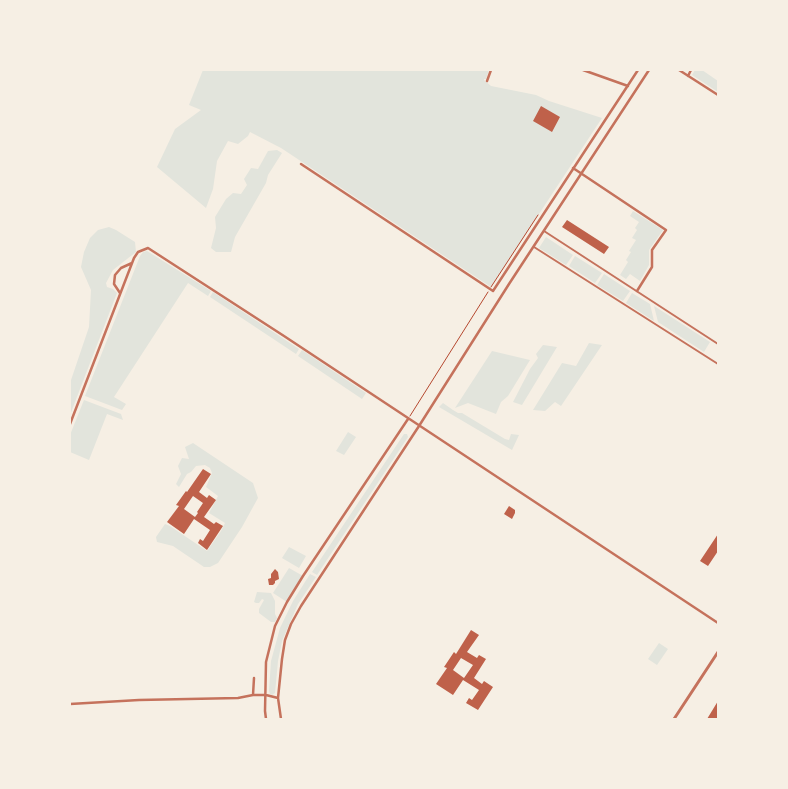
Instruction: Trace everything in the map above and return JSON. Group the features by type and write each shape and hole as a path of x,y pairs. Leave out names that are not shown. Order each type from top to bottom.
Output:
{"street":[{"path":"487,81 491,70"},
{"path":"583,70 628,86"},
{"path":"301,164 493,291 638,70"},
{"path":"281,719 278,698 285,640 301,606 649,70"},
{"path":"679,70 718,95"},
{"path":"688,76 692,70"},
{"path":"573,168 666,230 652,250 652,267 637,291"},
{"path":"543,231 718,344"},
{"path":"534,246 718,364"},
{"path":"70,424 134,258 138,252 148,248 718,624"},
{"path":"120,293 114,284 115,275 121,268 132,263"},
{"path":"266,719 266,662 275,626 287,602 408,418"},
{"path":"674,719 718,652"},
{"path":"252,696 254,678"},
{"path":"70,704 138,700 238,698 266,695 278,698"}],"shaded area":[{"path":"203,70 489,70 484,80 491,86 536,95 602,118 491,287 281,148 250,132 238,144 228,141 217,161 213,189 206,208 157,167 175,129 201,110 189,105"},
{"path":"695,70 702,70 718,81 718,92 692,75"},
{"path":"277,150 282,153 235,237 231,252 216,252 211,248 216,228 215,217 226,199 233,193 241,194 247,185 244,179 251,168 258,169 268,151"},
{"path":"633,211 663,230 649,250 649,265 640,281 630,274 626,279 620,275 628,262 626,260 631,252 629,251 636,240 632,238 639,222 630,216"},
{"path":"109,227 135,242 136,252 113,270 106,283 107,287 117,293 70,415 70,383 89,327 91,290 81,267 84,252 90,238 98,230"},
{"path":"546,237 573,255 566,265 539,248"},
{"path":"147,251 211,291 208,296 188,283 114,397 126,404 122,410 85,396 140,256 143,252"},
{"path":"575,256 602,273 595,283 569,266"},
{"path":"604,274 630,291 623,301 597,285"},
{"path":"213,292 299,349 296,354 210,297"},
{"path":"632,293 650,304 654,321 626,303"},
{"path":"654,306 710,342 704,352 658,322"},
{"path":"589,343 602,345 561,406 555,402 545,411 533,410 562,363 576,366"},
{"path":"543,345 557,347 522,405 513,402 530,369 538,358 536,354"},
{"path":"302,350 366,393 362,399 298,356"},
{"path":"492,351 530,360 508,396 501,402 496,414 468,403 455,408"},
{"path":"84,400 121,414 123,420 107,414 89,460 70,452 70,435"},
{"path":"443,403 505,439 509,440 511,434 519,435 512,450 439,407"},
{"path":"348,432 356,437 344,455 336,451"},
{"path":"404,434 407,434 408,437 317,575 312,572"},
{"path":"193,443 253,483 258,498 242,527 218,563 210,567 204,567 173,546 157,542 156,537 165,524 207,551 225,523 209,513 218,496 206,487 212,473 210,468 205,465 196,466 187,474 179,487 176,484 181,474 178,466 182,458 189,459 185,447"},
{"path":"289,547 306,556 299,568 282,558"},
{"path":"289,568 303,576 287,602 273,593"},
{"path":"310,574 316,577 298,604 282,641 275,693 272,695 269,691 271,661 280,628 293,601"},
{"path":"257,592 271,593 275,601 275,614 277,618 275,622 271,622 259,613 264,600 262,599 259,603 254,602"},
{"path":"659,643 668,649 657,665 648,659"}],"building":[{"path":"541,106 560,117 552,132 533,121"},
{"path":"567,220 609,247 604,254 562,227"},
{"path":"203,469 211,474 199,492 207,498 209,495 216,500 204,517 214,524 216,522 223,526 207,550 198,543 200,539 203,541 210,530 194,519 184,534 167,522 179,506 176,505","holes":["193,496 203,503 195,517 184,509"]},
{"path":"509,506 515,510 512,519 504,514"},
{"path":"718,534 718,551 708,566 700,561"},
{"path":"275,569 278,572 279,579 273,585 269,585 268,579 271,578 271,574"},
{"path":"471,630 479,635 467,652 477,658 479,655 486,659 474,678 482,684 484,681 493,687 478,710 466,703 469,698 472,700 479,690 463,680 453,695 436,684 447,668 444,667 454,652 456,654","holes":["461,658 473,665 464,678 453,670"]},
{"path":"718,701 718,719 707,719"}]}
